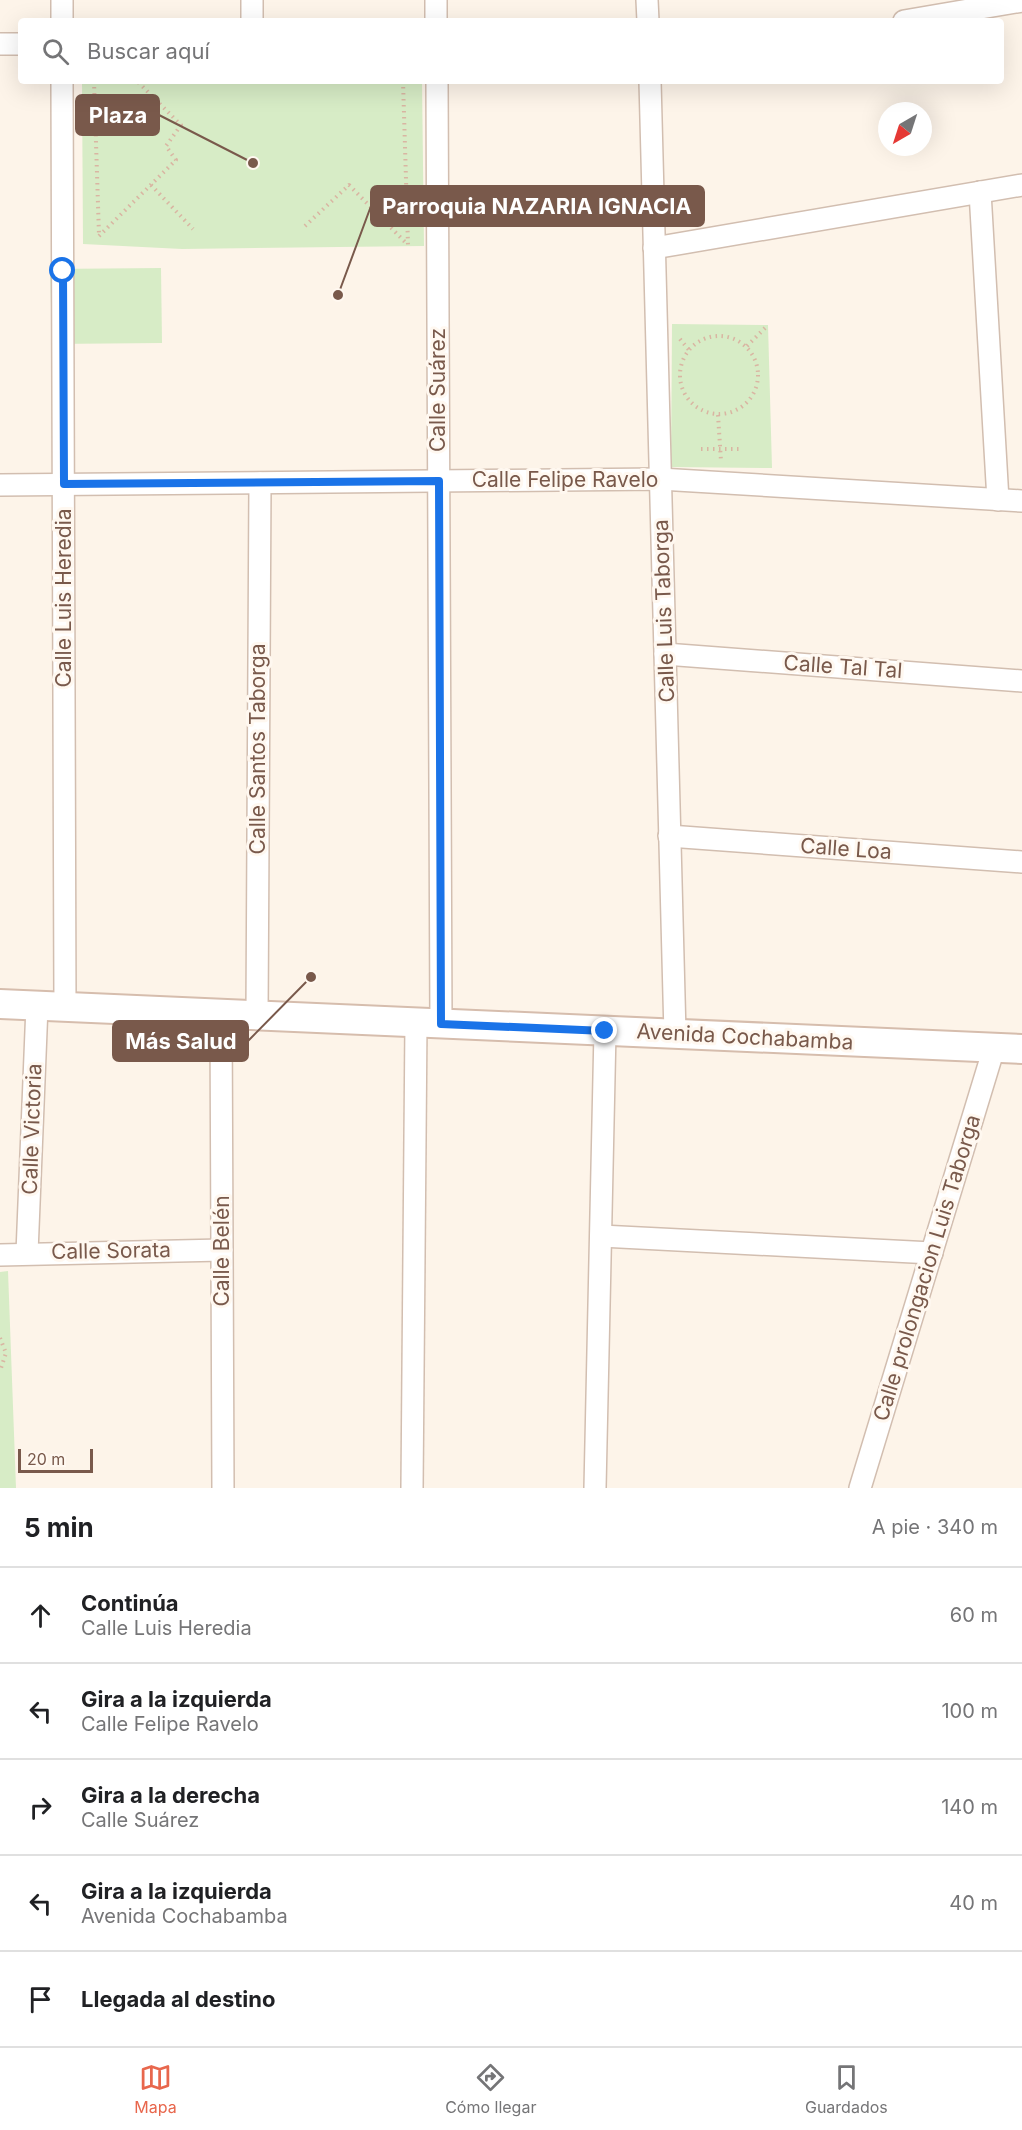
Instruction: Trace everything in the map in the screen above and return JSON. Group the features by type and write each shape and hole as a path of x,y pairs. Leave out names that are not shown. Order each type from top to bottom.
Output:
{"main road":[{"name":"Avenida Cochabamba","path":"0,1004 1022,1049"}],"street":[{"path":"62,0 62,18"},
{"path":"252,0 252,18"},
{"path":"436,0 436,18"},
{"path":"647,0 648,18"},
{"path":"922,18 1022,1"},
{"path":"0,44 18,44"},
{"name":"Calle Luis Heredia","path":"51,1006 64,484 62,84"},
{"name":"Calle Suárez","path":"412,1488 428,1023 439,481 437,84"},
{"name":"Calle Luis Taborga","path":"650,84 675,1034"},
{"path":"654,248 1022,185"},
{"path":"980,192 998,500"},
{"name":"Calle Felipe Ravelo","path":"0,485 660,479 1022,501"},
{"name":"Calle Santos Taborga","path":"257,1015 260,483"},
{"name":"Calle Tal Tal","path":"665,654 1022,681"},
{"name":"Calle Loa","path":"669,836 1022,862"},
{"name":"Calle Victoria","path":"27,1253 51,1006"},
{"name":"Calle Belén","path":"221,1014 223,1488"},
{"path":"595,1488 605,1031"},
{"name":"Calle prolongacion Luis Taborga","path":"860,1488 994,1048"},
{"path":"601,1236 932,1252"},
{"name":"Calle Sorata","path":"0,1255 222,1250"}],"path":[{"path":"94,84 99,236 176,160 166,146 181,125 140,84"},
{"path":"304,226 349,185 408,245 403,84"},
{"path":"151,185 193,229"},
{"path":"747,346 768,325"},
{"path":"722,335 747,346 757,364 758,384 753,397 744,406 732,413 718,415 706,412 686,397 680,373 682,361 698,341 710,336 722,335"},
{"path":"718,415 721,483"},
{"path":"701,449 740,449"},
{"path":"0,1338 6,1353 0,1371"}],"green space":[{"path":"82,84 422,84 424,246 182,249 83,244"},
{"path":"161,268 162,343 52,344 50,269"},
{"path":"672,324 768,325 772,468 671,467"},
{"path":"8,1271 16,1488 0,1488 0,1272"}],"place":[{"name":"Plaza","path":"253,163"},
{"name":"Parroquia NAZARIA IGNACIA","path":"338,295"},
{"name":"Más Salud","path":"311,977"}],"route":[{"path":"63,271 64,484 439,481 441,1024 605,1031"}]}
